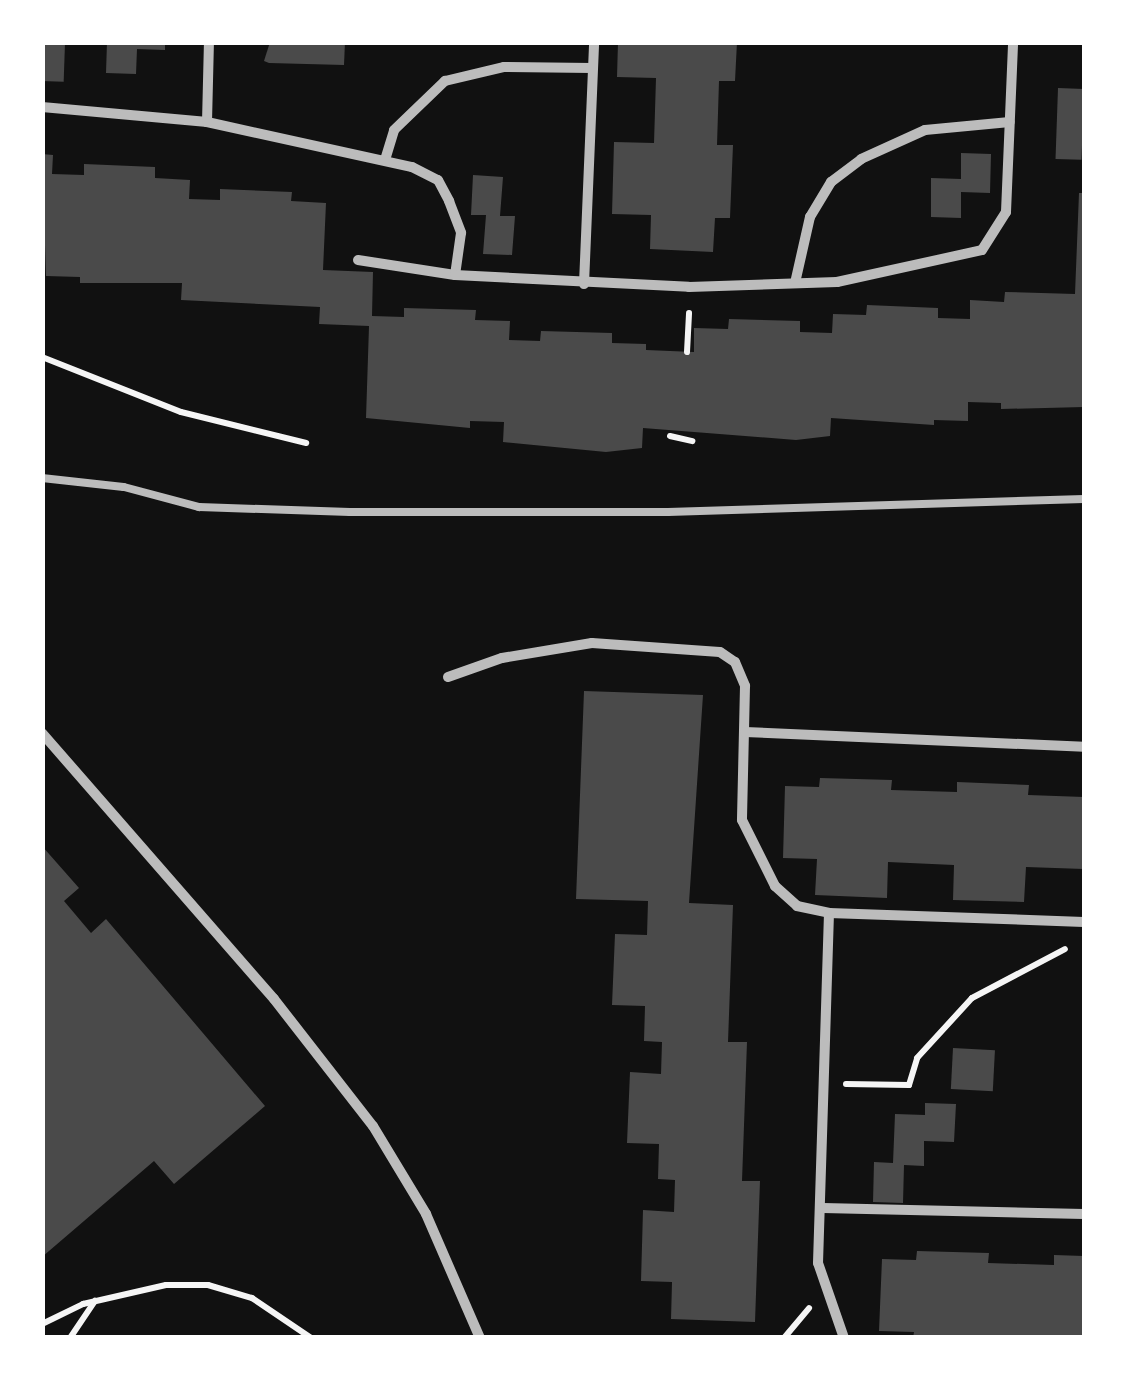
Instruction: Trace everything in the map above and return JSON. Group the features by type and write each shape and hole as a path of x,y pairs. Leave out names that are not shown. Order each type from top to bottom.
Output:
{"street":[{"path":"207,122 209,42"},
{"path":"584,284 594,42"},
{"path":"358,260 455,275 690,287 837,282 982,250 1006,212 1013,42"},
{"path":"385,160 394,130 445,81 504,67 592,68"},
{"path":"42,107 207,122 385,160 438,180 461,233 455,275"},
{"path":"795,283 810,217 831,182 861,159 925,130 1010,122"},
{"path":"448,677 502,658 592,642 720,652 736,662 744,686 742,820 775,886 797,906 829,913 1084,922"},
{"path":"745,732 1084,747"},
{"path":"42,733 274,999 373,1126 426,1214 480,1338"},
{"path":"829,913 823,1208 818,1263 844,1338"},
{"path":"823,1208 1084,1214"}],"lane":[{"path":"42,478 124,486 199,507 350,512 668,512 1084,499"}],"path":[{"path":"687,352 690,287"},
{"path":"42,356 181,412 306,442"},
{"path":"670,436 685,436 691,438 690,443 685,443 685,440 685,430"},
{"path":"826,1084 909,1085 918,1058 972,998 1072,946"},
{"path":"42,1324 94,1301 166,1286 208,1286 252,1298 311,1338"},
{"path":"70,1338 94,1301"}],"building":[{"path":"107,42 165,42 165,50 137,49 136,74 106,73"},
{"path":"270,42 345,42 344,65 269,63 264,61"},
{"path":"618,42 737,42 735,81 719,81 717,145 733,145 730,218 715,218 713,252 650,249 651,215 612,214 614,142 654,143 656,78 617,77"},
{"path":"42,43 65,44 64,82 42,81"},
{"path":"1058,88 1084,89 1082,160 1056,159"},
{"path":"961,153 991,154 990,193 961,192 961,218 931,217 931,178 961,179"},
{"path":"42,154 53,155 52,174 84,175 84,164 155,167 155,178 190,180 189,199 220,200 220,189 292,192 291,201 326,203 323,270 373,272 372,316 404,317 404,308 476,310 475,320 510,321 509,340 540,341 541,331 612,333 612,343 646,344 646,350 694,352 694,328 728,329 729,319 800,321 800,332 832,333 833,314 866,315 867,305 938,308 938,318 970,319 970,300 1004,302 1005,292 1075,294 1079,193 1084,193 1084,407 1001,409 1001,403 968,402 968,421 934,420 934,425 831,418 830,436 796,440 643,428 642,448 606,452 503,442 504,422 470,421 470,428 366,418 369,326 319,324 320,307 181,300 182,283 80,283 80,277 46,276"},
{"path":"473,175 503,177 500,216 515,216 512,255 483,254 486,215 471,215"},
{"path":"584,691 703,695 689,903 733,905 728,1042 747,1042 742,1181 760,1181 755,1322 671,1319 672,1282 641,1281 643,1210 674,1212 675,1180 658,1179 659,1144 627,1143 630,1072 661,1074 662,1042 644,1041 645,1006 612,1005 615,934 647,935 648,901 576,899"},
{"path":"820,778 892,780 891,790 957,792 957,782 1029,785 1028,795 1084,797 1084,869 1026,867 1024,902 953,900 954,865 888,862 887,898 815,895 817,859 783,858 785,786 819,787"},
{"path":"42,846 79,888 64,901 91,933 106,919 265,1106 174,1184 154,1161 42,1257"},
{"path":"953,1048 995,1050 993,1091 951,1089"},
{"path":"925,1103 956,1104 954,1142 924,1141 924,1166 904,1165 903,1203 873,1202 874,1162 893,1163 895,1114 925,1115"},
{"path":"917,1251 989,1253 988,1263 1054,1265 1054,1255 1084,1256 1084,1338 913,1338 914,1332 879,1331 882,1259 916,1260"}]}
